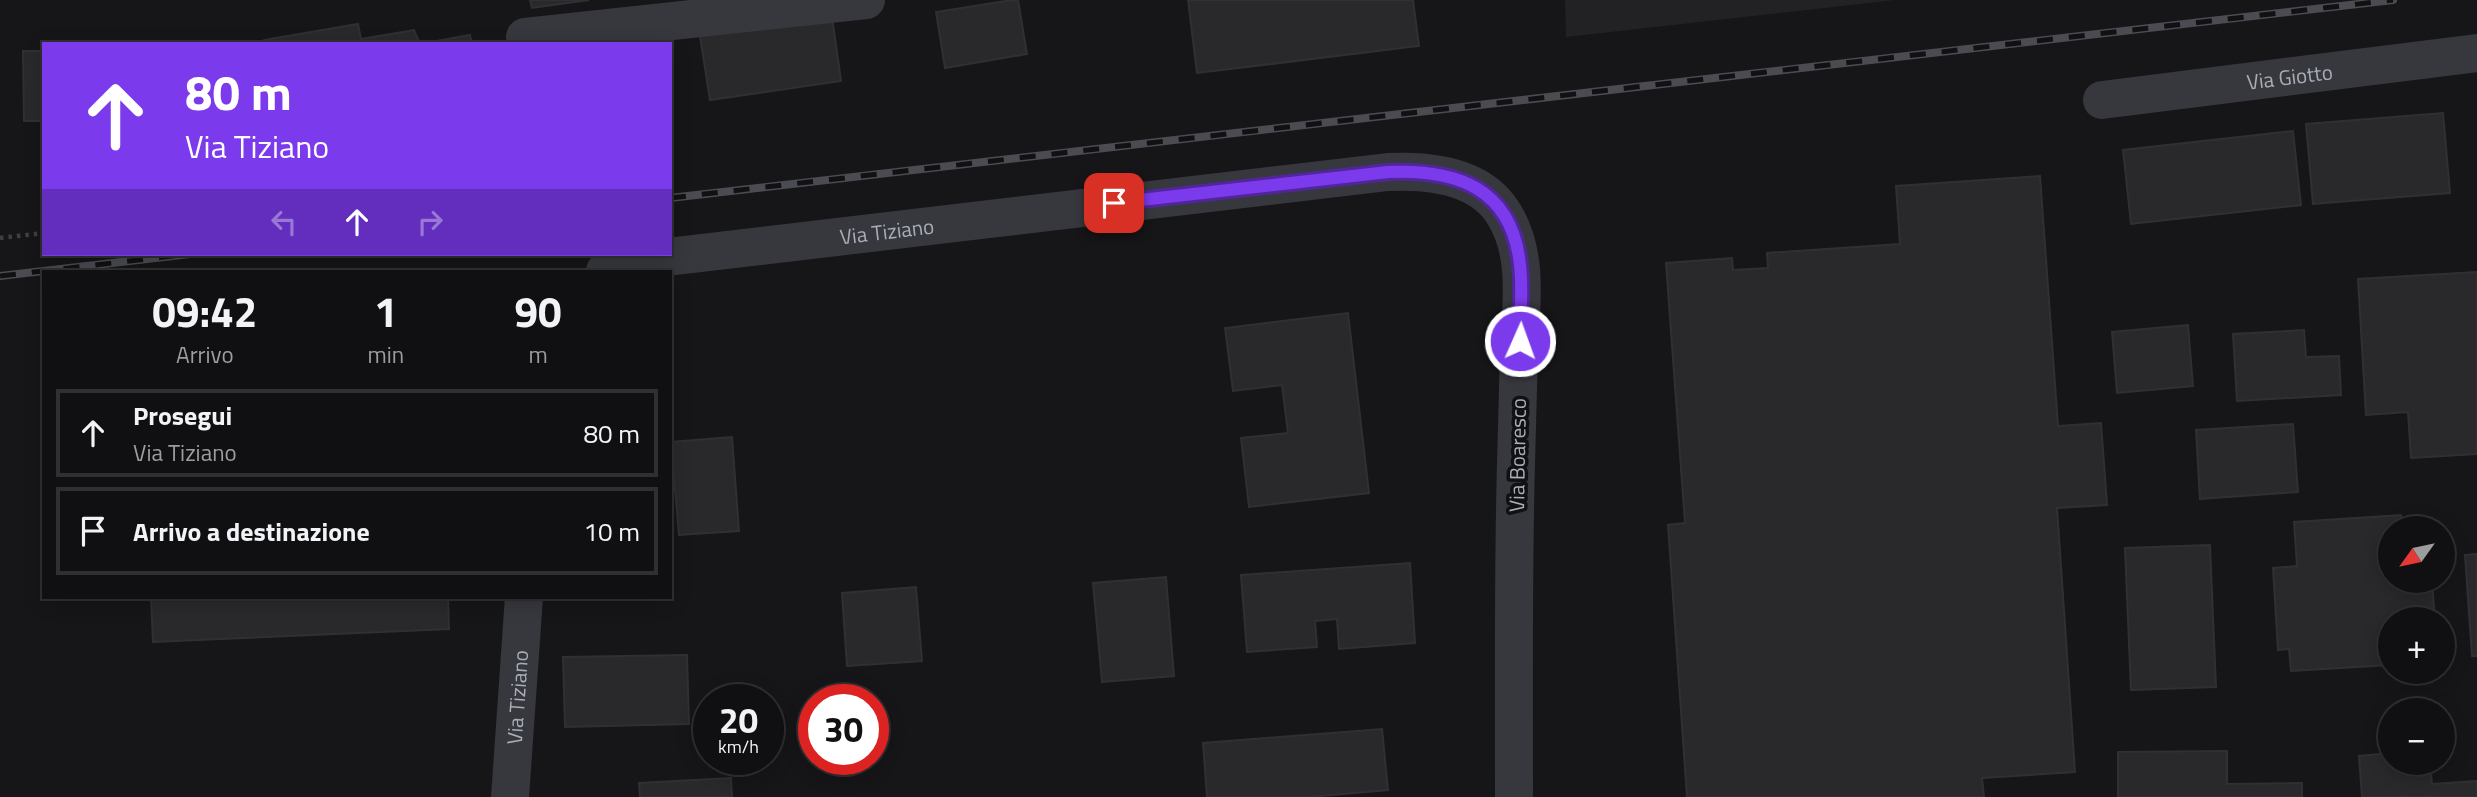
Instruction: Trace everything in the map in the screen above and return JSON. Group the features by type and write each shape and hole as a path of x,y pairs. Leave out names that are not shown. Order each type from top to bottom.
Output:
{"street":[{"path":"525,37 866,0"},
{"name":"Via Giotto","path":"2102,100 2477,53"},
{"name":"Via Boaresco","path":"1169,196 1413,171 1449,176 1469,183 1490,196 1504,214 1514,235 1521,275 1516,465 1514,797"},
{"name":"Via Tiziano","path":"609,270 650,259 1169,196"},
{"name":"Via Tiziano","path":"510,797 524,599"}],"path":[{"path":"0,237 42,233"}],"shaded area":[{"path":"1565,0 1895,0 1566,37"}],"building":[{"path":"530,0 589,0 532,8"},
{"path":"1018,0 1027,54 945,68 936,12"},
{"path":"1188,0 1413,0 1419,46 1197,73"},
{"path":"832,17 841,81 710,100 700,36"},
{"path":"358,24 361,39 414,30 419,42 264,42"},
{"path":"470,35 472,42 431,42"},
{"path":"23,51 42,51 42,121 24,121"},
{"path":"2443,113 2450,193 2313,204 2306,124"},
{"path":"2293,131 2301,205 2131,224 2123,150"},
{"path":"2040,176 2058,426 2101,423 2107,505 2057,508 2075,772 1982,778 1984,797 1687,797 1668,525 1685,523 1666,263 1732,258 1733,270 1768,268 1767,253 1900,244 1896,186"},
{"path":"2477,272 2477,454 2411,458 2408,412 2366,415 2358,279"},
{"path":"1348,313 1369,493 1249,507 1241,438 1288,433 1282,385 1233,391 1225,328"},
{"path":"2188,325 2193,386 2117,393 2112,332"},
{"path":"2304,330 2306,357 2339,356 2341,395 2237,401 2233,334"},
{"path":"2293,424 2298,492 2200,499 2196,430"},
{"path":"732,437 739,531 679,535 672,442"},
{"path":"2378,517 2378,593 2433,593 2434,607 2378,607 2378,666 2291,671 2289,649 2278,650 2273,568 2297,566 2294,522"},
{"path":"2210,545 2216,687 2131,690 2125,548"},
{"path":"2477,554 2477,656 2472,656 2465,555"},
{"path":"1410,563 1415,643 1339,649 1337,619 1315,621 1317,647 1247,652 1241,575"},
{"path":"1166,577 1174,676 1102,682 1093,583"},
{"path":"916,587 922,661 847,666 842,593"},
{"path":"151,599 448,599 449,629 153,642"},
{"path":"687,655 689,724 565,727 563,657"},
{"path":"1382,729 1388,790 1310,797 1207,797 1203,743"},
{"path":"2227,751 2227,784 2302,783 2302,797 2118,797 2118,752"},
{"path":"2378,754 2378,775 2431,775 2432,784 2477,781 2477,797 2362,797 2359,756"},
{"path":"731,778 732,797 640,797 639,783"}],"railway":[{"path":"672,198 2393,0"},
{"path":"52,270 173,256"},
{"path":"0,276 42,271"}],"route":[{"path":"1114,203 1388,172 1413,171 1449,176 1469,183 1490,196 1511,226 1520,262 1520,341"}]}
